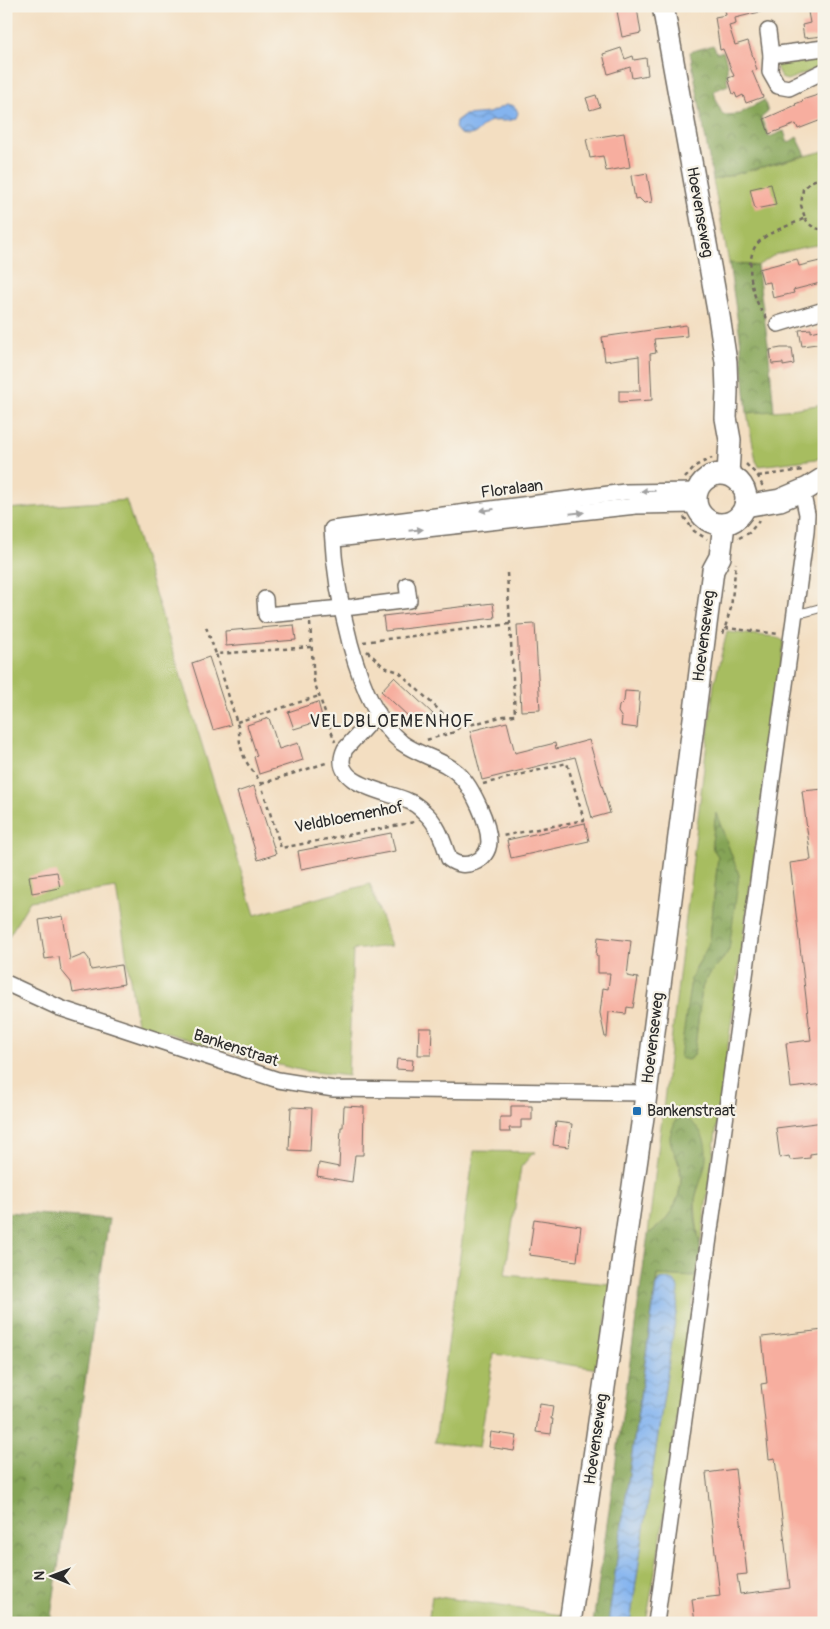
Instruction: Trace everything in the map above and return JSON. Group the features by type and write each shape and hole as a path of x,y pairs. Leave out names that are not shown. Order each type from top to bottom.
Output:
{"main road":[{"name":"Hoevenseweg","path":"663,6 719,316 727,377 726,418 730,440 721,474"},
{"path":"750,491 737,518 718,523 702,515 697,498 704,480 721,474 735,478 750,491 780,500 802,491 817,473"},
{"name":"Hoevenseweg","path":"570,1623 646,1093 713,570 708,557 718,523"}],"street":[{"path":"768,30 771,55 770,72 778,86 789,88 824,71"},
{"path":"771,55 824,48"},
{"path":"778,324 824,310"},
{"path":"656,1623 808,520 802,491"},
{"name":"Floralaan","path":"342,608 332,534 625,492 697,498"},
{"path":"265,599 266,614 342,608 409,600 407,585"},
{"path":"342,608 356,660 378,714 400,741 420,754 445,764 457,772 470,787 488,831 488,839"},
{"path":"343,756 351,741 378,714"},
{"name":"Veldbloemenhof","path":"343,756 342,764 356,781 367,788 407,800 421,809 431,819 442,837 449,859 461,866 479,860 485,854 489,844 488,839"},
{"name":"Bankenstraat","path":"6,983 60,1008 278,1080 334,1089 646,1093"}],"lane":[{"path":"795,613 824,607"}],"path":[{"path":"824,177 812,181 803,190 801,205 810,226 820,229 824,228"},
{"path":"778,324 762,314 755,301 750,268 753,252 756,244 767,236 805,218"},
{"path":"750,491 796,472 817,473"},
{"path":"406,745 455,732 458,728 515,715 507,573"},
{"path":"261,784 343,756 337,747 313,676 309,611"},
{"path":"458,728 399,672 384,667 358,643 510,624"},
{"name":"Veldbloemenhof","path":"206,627 237,722 245,760 261,784 282,848 431,819"},
{"name":"Hoevenseweg","path":"725,628 792,635"},
{"path":"216,654 311,647"},
{"path":"237,722 319,696"},
{"path":"470,787 567,763 584,820 488,839"}],"green space":[{"path":"713,45 717,53 723,51 727,64 728,85 714,91 723,115 739,114 764,100 768,112 761,118 769,137 784,131 788,143 797,137 806,155 713,180 690,52"},
{"path":"824,53 824,66 787,80 781,78 776,66 777,62"},
{"path":"824,151 824,244 776,254 757,266 729,263 713,180"},
{"path":"729,263 757,266 768,344 774,411 747,413 740,337"},
{"path":"824,404 824,458 759,466 756,461 747,413"},
{"path":"126,500 255,915 370,884 391,946 353,950 348,1076 304,1071 246,1057 137,1024 116,888 30,901 6,941 6,509"},
{"path":"727,632 777,637 784,641 700,1248 695,1199 705,1164 675,1154 681,1177 677,1199 666,1219 648,1234 714,684","holes":["716,814 739,875 724,958 705,978 702,988 694,1055 688,1060 694,970 707,951 710,939 718,856 713,849 712,842"]},
{"path":"716,813 739,875 729,950 707,978 702,988 694,1055 688,1060 680,1058 691,979 710,939 718,856 713,849 712,842"},
{"path":"683,1117 695,1125 703,1136 706,1150 705,1165 695,1205 700,1246 699,1262 696,1277 657,1275 608,1623 593,1623 648,1234 664,1221 675,1205 678,1196 681,1176 680,1166 671,1144 670,1136 675,1121"},
{"path":"474,1151 536,1152 521,1167 505,1275 611,1284 599,1369 494,1354 479,1448 435,1442"},
{"path":"6,1212 109,1219 50,1623 6,1623"},
{"path":"657,1275 696,1277 661,1537 646,1623 630,1623 678,1300 659,1280 656,1286"},
{"path":"432,1596 561,1615 560,1623 428,1623"}],"water":[{"path":"506,105 511,105 515,108 518,113 516,118 492,121 484,125 476,133 467,135 460,134 455,128 456,121 464,115 489,113"},
{"path":"667,1279 674,1281 678,1287 678,1300 630,1623 608,1623 656,1286 659,1280"}],"building":[{"path":"724,6 768,6 768,10 735,18 736,24 729,26 735,45 748,41 757,70 752,71 763,97 746,103 743,95 737,98 735,93 733,94 728,78 734,76 723,49 720,50 715,17 726,15"},
{"path":"637,8 641,33 622,37 617,11"},
{"path":"824,9 824,36 804,38 802,25 810,23 808,12"},
{"path":"621,48 625,59 633,56 634,60 646,58 648,75 632,78 630,67 608,74 603,54"},
{"path":"821,94 824,101 824,119 798,129 796,124 769,134 764,119 796,105 802,100"},
{"path":"596,95 600,107 590,110 586,98"},
{"path":"624,133 630,167 606,171 603,156 590,158 586,139"},
{"path":"647,173 652,202 644,203 639,198 635,199 631,176"},
{"path":"771,184 776,205 755,209 750,189"},
{"path":"797,259 799,266 824,260 824,282 793,290 794,293 773,298 770,282 763,283 759,269"},
{"path":"686,325 687,336 654,339 656,353 650,354 652,400 619,402 619,391 640,391 639,356 605,361 602,337"},
{"path":"811,329 811,332 824,329 824,343 802,346 799,330"},
{"path":"792,348 794,364 783,366 783,363 772,364 770,350"},
{"path":"493,603 495,618 385,631 383,616"},
{"path":"535,624 540,710 521,711 517,625"},
{"path":"294,625 296,640 226,646 225,631"},
{"path":"209,657 231,725 213,730 192,663"},
{"path":"394,677 433,714 420,727 381,691"},
{"path":"625,691 640,692 637,728 621,726 622,718 618,712 619,706 624,701"},
{"path":"318,702 323,720 294,729 288,712"},
{"path":"269,718 279,749 298,743 303,760 259,774 254,757 257,756 247,725"},
{"path":"507,722 515,753 555,743 556,749 589,740 610,813 592,818 575,757 482,780 470,731"},
{"path":"254,786 276,854 258,860 237,792"},
{"path":"824,789 824,1084 791,1088 786,1043 811,1040 790,863 811,860 802,791"},
{"path":"585,823 589,841 511,858 507,840"},
{"path":"391,833 395,851 301,869 298,851"},
{"path":"57,872 60,888 32,893 29,876"},
{"path":"63,916 70,960 85,954 89,959 91,970 121,965 124,984 73,993 71,982 61,970 59,957 45,959 39,920"},
{"path":"598,937 631,941 627,976 638,978 633,1008 627,1007 626,1014 609,1012 607,1037 605,1037 600,1013 603,988 608,989 610,973 598,973 598,956 596,955"},
{"path":"419,1028 432,1028 431,1055 418,1055"},
{"path":"397,1059 413,1060 412,1070 396,1069"},
{"path":"344,1106 364,1107 363,1155 355,1155 352,1182 317,1176 319,1163 339,1167"},
{"path":"511,1106 532,1106 532,1120 521,1120 521,1128 509,1128 510,1132 500,1132 500,1117 511,1117"},
{"path":"291,1107 312,1108 310,1151 289,1150"},
{"path":"556,1122 572,1124 569,1147 553,1145"},
{"path":"824,1122 824,1152 810,1154 810,1158 790,1160 789,1156 780,1158 776,1128"},
{"path":"534,1219 581,1226 577,1261 529,1255"},
{"path":"824,1330 824,1623 695,1623 692,1599 720,1596 706,1473 735,1469 747,1574 737,1575 740,1594 790,1588 775,1458 769,1459 761,1384 767,1383 762,1337"},
{"path":"540,1404 553,1406 551,1434 536,1432"},
{"path":"491,1432 517,1436 514,1451 489,1447"}],"place":[{"name":"Bankenstraat","path":"637,1111"}],"district":[{"name":"VELDBLOEMENHOF","path":"392,721"}]}
